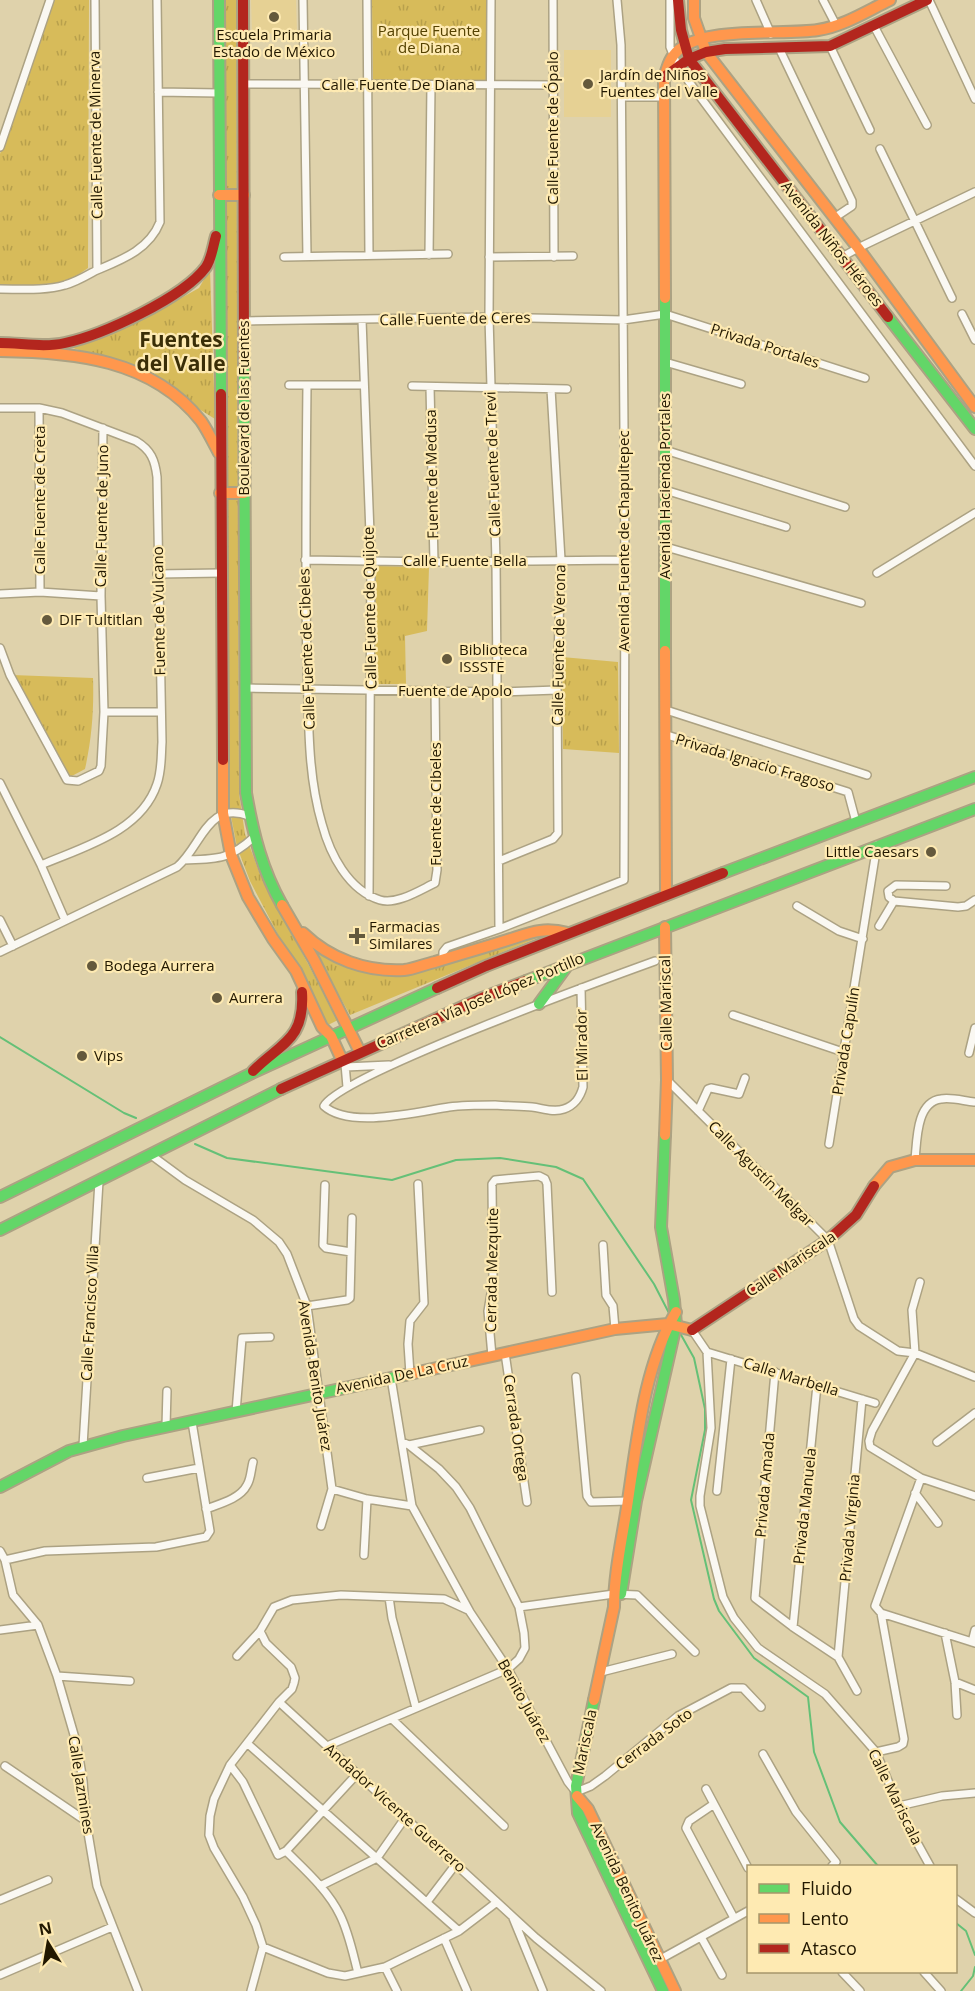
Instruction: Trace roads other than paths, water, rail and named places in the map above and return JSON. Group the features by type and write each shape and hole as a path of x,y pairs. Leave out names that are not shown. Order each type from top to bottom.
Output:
{"main road":[{"name":"Boulevard de las Fuentes","path":"219,0 223,813 231,855 248,897 273,939 296,971 322,1027 331,1036"},
{"name":"Boulevard de las Fuentes","path":"243,0 245,775 249,816 271,886 314,960 349,1027"},
{"name":"Avenida Niños Héroes","path":"678,0 678,17 689,59 842,257 971,417 975,429"},
{"name":"Avenida Niños Héroes","path":"694,0 694,18 706,52 858,248 975,407"},
{"path":"664,77 689,59 706,52 725,49 830,46 897,15 914,3 928,0"},
{"name":"Avenida Hacienda Portales","path":"666,895 664,77 673,55 684,45 700,38 717,35 800,32 836,25 885,1"},
{"path":"885,1 897,15"},
{"path":"219,195 244,195"},
{"path":"0,351 55,348 113,325 178,292 206,267 219,227"},
{"path":"0,343 55,348 105,360 134,371 173,395 197,417 220,456"},
{"path":"220,493 244,493"},
{"name":"Carretera Vía José López Portillo","path":"0,1197 252,1073 486,966 975,777"},
{"name":"Carretera Vía José López Portillo","path":"0,1230 344,1063 360,1052 482,998 975,809"},
{"path":"286,914 311,942 335,957 372,969 406,970 505,941 531,931 552,929 568,933"},
{"name":"Calle Mariscal","path":"665,927 667,1080"},
{"path":"540,1004 569,963"},
{"path":"252,1073 266,1058 288,1042 300,1015 303,1001 301,986"},
{"path":"349,1027 360,1052"},
{"path":"331,1036 344,1063"},
{"path":"618,1594 627,1502 650,1377 676,1312 661,1227 667,1080"},
{"name":"Calle Mariscala","path":"692,1330 828,1240 856,1215 878,1179 890,1167 915,1160 975,1160"},
{"path":"672,1324 692,1330"},
{"path":"600,1672 618,1594 672,1324"},
{"name":"Avenida De La Cruz","path":"0,1487 82,1446 615,1329 672,1324"},
{"name":"Mariscala","path":"579,1813 577,1794 600,1672"},
{"name":"Avenida Benito Juárez","path":"577,1794 588,1809 654,1962 663,1991"},
{"name":"Avenida Benito Juárez","path":"579,1813 654,1962 675,1991"}],"street":[{"path":"0,147 50,0"},
{"name":"Calle Fuente de Minerva","path":"95,0 97,270"},
{"path":"0,289 65,285 143,247 157,230 160,222 157,0"},
{"path":"303,0 308,256"},
{"path":"367,0 369,255"},
{"name":"Calle Fuente de Trevi","path":"491,0 489,317 496,561 499,929"},
{"name":"Calle Fuente de Ópalo","path":"553,0 554,257"},
{"name":"Avenida Fuente de Chapultepec","path":"443,959 443,952 447,947 499,929 624,879 625,560 622,97 617,0"},
{"path":"670,0 670,47 678,67 975,466"},
{"path":"756,0 771,34"},
{"path":"823,0 836,25"},
{"path":"928,0 975,99"},
{"path":"874,26 927,125"},
{"path":"830,46 870,130"},
{"path":"779,48 852,201 852,206 834,218"},
{"name":"Calle Fuente De Diana","path":"243,84 553,85"},
{"path":"429,255 431,85"},
{"path":"158,92 219,93"},
{"path":"622,97 664,97"},
{"path":"880,149 952,298"},
{"path":"842,257 975,192"},
{"path":"284,256 448,254"},
{"path":"489,257 573,256"},
{"name":"Calle Fuente de Ceres","path":"244,321 489,317 623,320 665,314"},
{"name":"Privada Portales","path":"665,314 865,378"},
{"path":"962,314 975,340"},
{"name":"Calle Fuente de Quijote","path":"362,320 371,561 369,896"},
{"path":"665,362 741,384"},
{"path":"289,385 364,385"},
{"name":"Calle Fuente de Cibeles","path":"307,385 304,560 311,774 322,825 333,853 350,880 369,896"},
{"path":"412,386 567,390"},
{"name":"Fuente de Medusa","path":"430,387 434,562"},
{"name":"Calle Fuente de Verona","path":"499,861 553,839 558,833 557,690 561,560 550,389"},
{"name":"Fuente de Vulcano","path":"0,408 39,408 62,413 136,441 145,446 152,455 157,477 161,767 152,797 141,812 125,826 41,865"},
{"name":"Calle Fuente de Creta","path":"39,408 40,592"},
{"name":"Calle Fuente de Juno","path":"0,648 10,675 68,780 78,781 99,771 104,712 101,596 103,428"},
{"path":"665,450 844,507"},
{"path":"665,490 786,527"},
{"path":"877,573 975,513"},
{"path":"666,547 861,603"},
{"name":"Calle Fuente Bella","path":"304,560 434,562 625,560"},
{"path":"157,574 221,573"},
{"path":"0,594 40,592 101,596"},
{"name":"Fuente de Apolo","path":"245,688 371,691 435,689 497,692 557,690"},
{"name":"Fuente de Cibeles","path":"369,896 383,901 398,899 435,883 437,859 435,689"},
{"path":"666,710 867,775"},
{"path":"104,712 161,712"},
{"name":"Privada Ignacio Fragoso","path":"667,735 848,792 856,822"},
{"path":"0,783 41,865 65,920"},
{"path":"0,952 168,872 184,861 210,823 223,813 232,812 249,816"},
{"path":"184,861 220,859 231,855 254,837"},
{"name":"Privada Capulín","path":"829,1144 877,845"},
{"path":"946,886 896,885 888,891 889,897 894,902 958,907 974,901 975,912"},
{"path":"879,926 894,902"},
{"path":"797,906 839,930 863,939"},
{"path":"0,920 13,946"},
{"path":"581,988 655,961"},
{"name":"El Mirador","path":"581,988 583,1087 581,1096 567,1108 553,1111 493,1105 452,1107 385,1117 344,1116 324,1106 327,1100 347,1087 393,1065 540,1004 581,988"},
{"path":"732,1015 843,1052"},
{"path":"969,1053 975,1028"},
{"path":"347,1087 344,1063 393,1065"},
{"path":"698,1111 708,1089 739,1094 745,1078"},
{"name":"Calle Agustín Melgar","path":"667,1080 828,1240 856,1323 898,1351 915,1353 975,1377"},
{"path":"915,1160 923,1112 942,1098 974,1102"},
{"name":"Avenida Benito Juárez","path":"151,1155 185,1180 253,1220 279,1242 287,1254 307,1306 332,1489"},
{"name":"Cerrada Mezquite","path":"492,1356 488,1311 493,1282 492,1184 499,1178 539,1176 545,1179 552,1292"},
{"name":"Calle Francisco Villa","path":"82,1446 99,1181"},
{"path":"410,1374 408,1344 410,1321 424,1303 418,1184"},
{"path":"325,1185 324,1247 351,1252"},
{"path":"307,1306 350,1298 352,1218"},
{"path":"603,1245 606,1295 613,1306 615,1329"},
{"path":"920,1282 912,1310 915,1353 872,1431 869,1441 870,1448 921,1478 975,1496"},
{"path":"692,1330 707,1352"},
{"path":"236,1412 242,1338 270,1337"},
{"name":"Calle Marbella","path":"707,1352 874,1402"},
{"name":"Calle Mariscala","path":"707,1352 711,1428 700,1506 723,1597 734,1618 758,1648 825,1694 876,1752 899,1806 929,1865"},
{"name":"Cerrada Ortega","path":"505,1353 527,1502"},
{"path":"717,1491 731,1359"},
{"name":"Privada Amada","path":"775,1372 755,1598 793,1627"},
{"path":"576,1377 587,1496 591,1502 627,1502"},
{"path":"391,1378 405,1444 412,1506 470,1612"},
{"name":"Privada Manuela","path":"793,1627 817,1385"},
{"path":"166,1426 167,1391"},
{"name":"Privada Virginia","path":"838,1657 862,1399"},
{"path":"937,1442 975,1413"},
{"path":"5,1560 45,1551 156,1547 206,1537 209,1534 206,1509 192,1422"},
{"path":"405,1444 480,1430"},
{"path":"327,1746 508,1669 519,1659 525,1648 519,1607 470,1508 456,1487 439,1469 405,1444"},
{"path":"206,1509 240,1494 247,1485 253,1462"},
{"path":"147,1478 199,1468"},
{"path":"876,1752 898,1748 903,1744 904,1739 881,1613 875,1602 921,1478"},
{"path":"321,1526 332,1489 367,1499 412,1506"},
{"path":"915,1493 939,1524"},
{"path":"364,1555 367,1499"},
{"name":"Calle Jazmines","path":"0,1551 5,1560 13,1595 38,1625 57,1676 77,1745 97,1887 138,1991"},
{"path":"237,1656 260,1631 274,1607 292,1600 341,1594 444,1599 470,1612"},
{"path":"519,1607 618,1594 637,1595 695,1652"},
{"path":"389,1597 392,1618 416,1708"},
{"name":"Benito Juárez","path":"470,1612 508,1669 568,1782 577,1794"},
{"path":"881,1613 974,1643 975,1630"},
{"path":"0,1630 38,1625"},
{"path":"793,1627 838,1657 857,1691"},
{"path":"251,1991 263,1947 256,1924 243,1897 213,1848 209,1835 214,1799 230,1765 279,1702 292,1689 295,1678 291,1667 266,1643 260,1631"},
{"path":"945,1634 955,1682 957,1715"},
{"path":"600,1672 672,1654"},
{"path":"57,1676 130,1681"},
{"path":"955,1682 975,1690"},
{"name":"Cerrada Soto","path":"577,1794 605,1776 678,1716 731,1689 743,1688 761,1707"},
{"name":"Andador Vicente Guerrero","path":"279,1702 497,1902 601,1991"},
{"path":"392,1719 504,1826"},
{"path":"248,1744 459,1931"},
{"path":"763,1754 796,1812 835,1865"},
{"path":"230,1765 243,1782 278,1855 285,1851 357,1774"},
{"path":"5,1766 86,1821"},
{"path":"706,1789 747,1866"},
{"path":"899,1806 942,1796 975,1793"},
{"path":"714,1804 689,1821 687,1828 734,1918"},
{"path":"320,1886 377,1858 405,1818"},
{"path":"285,1851 320,1886 342,1920 358,1973"},
{"path":"427,1902 456,1864"},
{"path":"0,1900 48,1880"},
{"path":"957,1900 975,1913"},
{"path":"263,1947 328,1973 345,1976 385,1966 459,1931 497,1902"},
{"path":"654,1962 747,1912"},
{"path":"512,1915 543,1991"},
{"path":"0,1975 112,1928"},
{"path":"701,1937 722,1975"},
{"path":"444,1938 466,1990"},
{"path":"385,1966 397,1991"},
{"path":"844,1973 860,1991"},
{"path":"926,1973 941,1991"}],"waterway":[{"path":"0,1037 124,1113 136,1118"},
{"path":"195,1144 227,1158 392,1180 456,1160 500,1158 556,1167 583,1179 654,1284 670,1315"},
{"path":"680,1333 694,1358 705,1409 705,1430 691,1500 714,1599 719,1611 754,1658 808,1697 814,1752 840,1822 877,1865"},
{"path":"957,1924 966,1931 975,1955"},
{"path":"961,1991 973,1976 975,1967"}],"place":[{"name":"Escuela Primaria Estado de México","path":"274,17"},
{"name":"Jardín de Niños Fuentes del Valle","path":"588,84"},
{"name":"DIF Tultitlan","path":"47,620"},
{"name":"Biblioteca ISSSTE","path":"447,659"},
{"name":"Little Caesars","path":"931,852"},
{"name":"Farmacias Similares","path":"357,936"},
{"name":"Bodega Aurrera","path":"92,966"},
{"name":"Aurrera","path":"217,998"},
{"name":"Vips","path":"82,1056"}],"district":[{"name":"Fuentes del Valle","path":"181,352"}],"park label":[{"name":"Parque Fuente de Diana","path":"429,40"}]}
